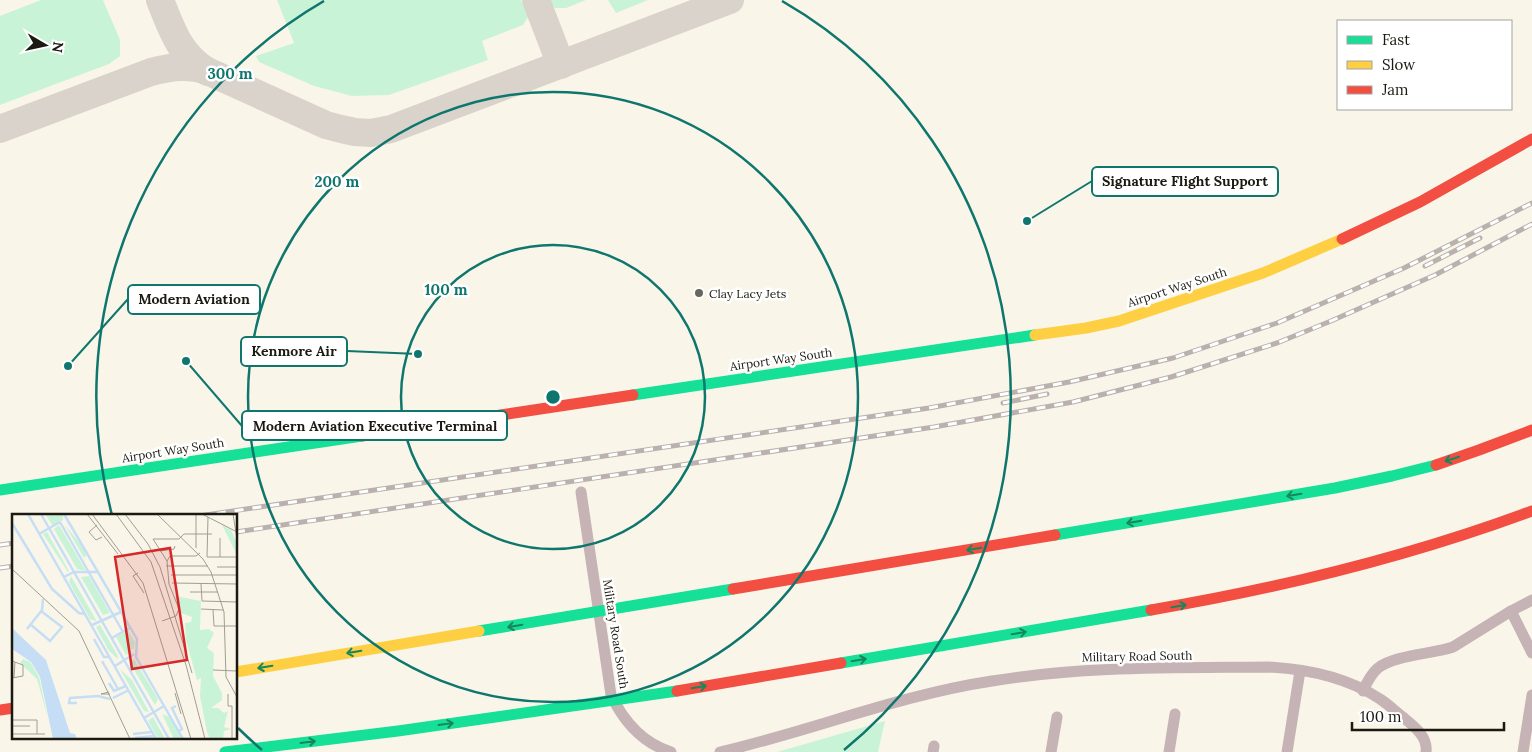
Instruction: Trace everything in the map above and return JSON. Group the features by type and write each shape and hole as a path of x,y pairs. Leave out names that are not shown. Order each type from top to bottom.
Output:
{"main road":[{"name":"Airport Way South","path":"0,490 1086,328 1175,303 1263,273 1342,239 1420,202 1532,140"},
{"path":"238,672 1335,488 1427,468 1499,444 1532,430"},
{"path":"224,752 398,731 651,695 1224,598 1381,561 1462,536 1532,511"}],"street":[{"name":"Military Road South","path":"581,492 611,695 623,718 638,735 659,748 671,752"},
{"path":"1363,690 1368,679 1383,664 1401,658 1453,647 1532,600"},
{"path":"1511,611 1532,653"},
{"name":"Military Road South","path":"720,752 921,696 990,681 1085,670 1268,667 1325,676 1363,690 1379,699 1414,726 1426,742 1426,750"},
{"path":"1287,752 1300,671"},
{"path":"1523,752 1532,695"},
{"path":"1169,752 1175,714"},
{"path":"1052,752 1057,717"}],"green space":[{"path":"41,0 103,0 120,40 120,56 109,64 0,105 0,16"},
{"path":"277,0 521,0 524,7 529,6 528,17 523,25 482,41 488,60 389,95 352,96 314,86 259,62 256,56 294,43"},
{"path":"548,0 586,0 566,8 555,8"},
{"path":"608,0 648,0 616,13"},
{"path":"885,721 878,752 777,752"}],"taxiway":[{"path":"160,0 183,49 198,65 208,72"},
{"path":"536,0 561,65"},
{"path":"0,129 151,72 186,67 207,71 326,125 355,132 371,133 391,129 730,0"}],"railway":[{"path":"213,514 929,408 1069,382 1173,358 1277,323 1404,268 1532,203"},
{"path":"238,532 934,427 1073,402 1171,377 1277,343 1435,275 1532,224"},
{"path":"1425,266 1480,238"},
{"path":"1003,403 1047,394"},
{"path":"0,545 12,543"},
{"path":"0,568 12,566"}],"traffic: fast":[{"path":"633,395 1035,335"},
{"path":"0,490 362,436"},
{"path":"1055,535 1335,488 1436,465"},
{"path":"479,631 733,589"},
{"path":"841,663 1151,610"},
{"path":"225,752 398,731 677,691"}],"traffic: slow":[{"path":"1035,335 1119,321 1263,273 1342,239"},
{"path":"238,672 479,631"}],"traffic: jam":[{"path":"1342,239 1420,202 1532,139"},
{"path":"362,436 633,395"},
{"path":"1436,465 1532,430"},
{"path":"1151,610 1248,592 1344,570 1438,543 1532,511"},
{"path":"733,589 1055,535"},
{"path":"677,691 841,663"},
{"path":"0,710 12,708"}],"place":[{"name":"Signature Flight Support","path":"1027,221"},
{"name":"Clay Lacy Jets","path":"699,293"},
{"name":"Kenmore Air","path":"418,354"},
{"name":"Modern Aviation Executive Terminal","path":"186,361"},
{"name":"Modern Aviation","path":"68,366"}]}
